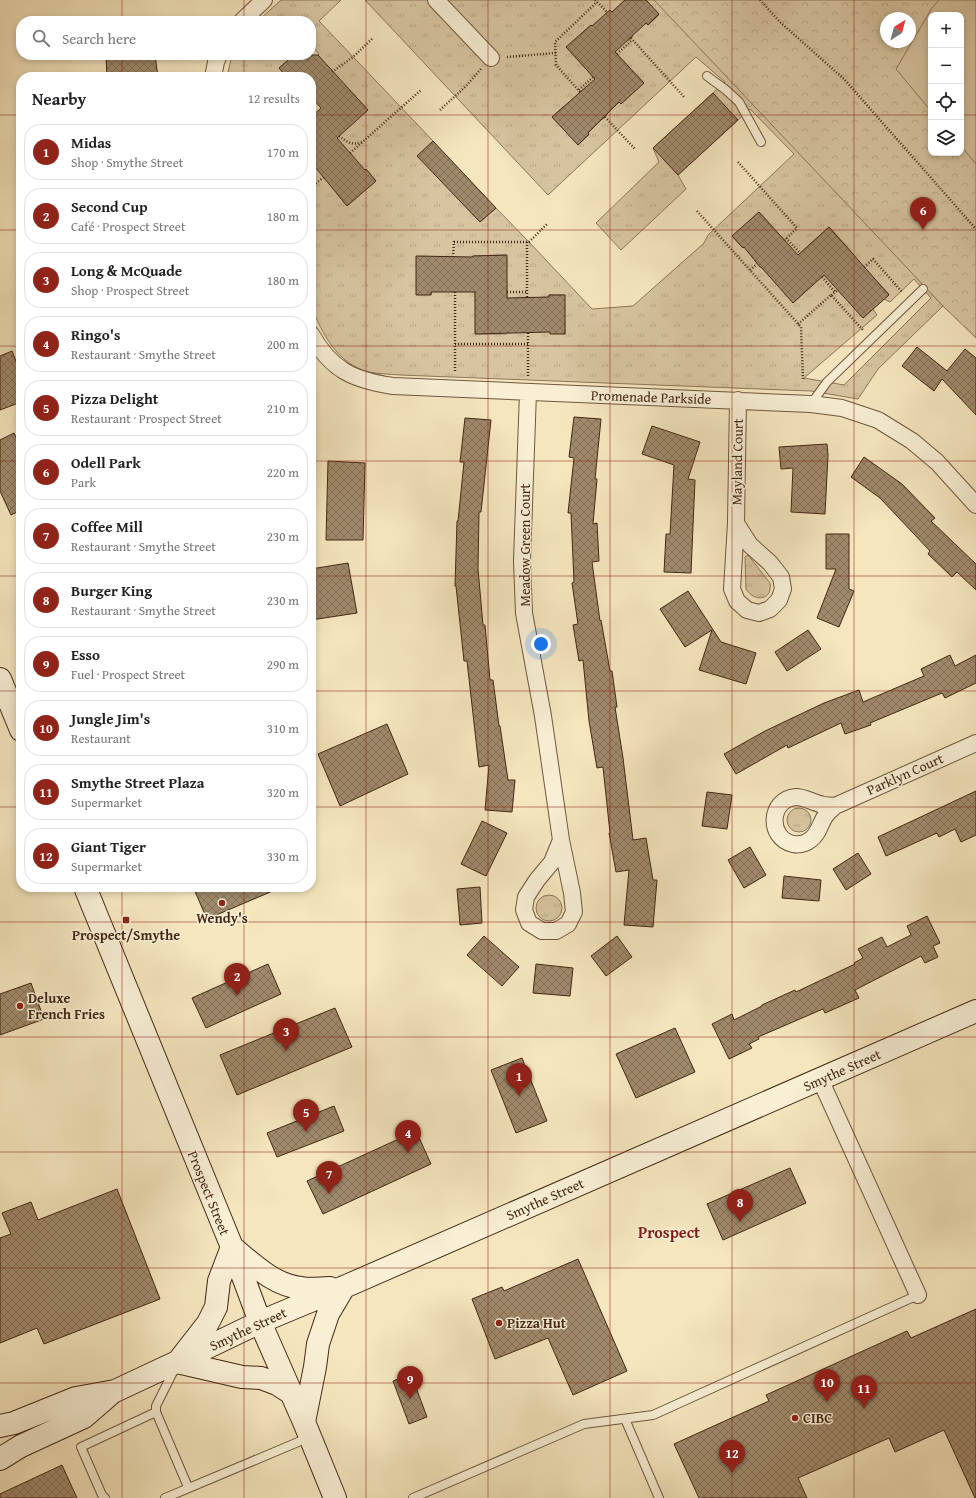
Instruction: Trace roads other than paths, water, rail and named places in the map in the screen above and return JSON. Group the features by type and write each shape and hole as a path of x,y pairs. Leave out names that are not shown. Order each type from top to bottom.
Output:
{"main road":[{"path":"0,679 16,718"},
{"name":"Prospect Street","path":"87,892 232,1247 260,1322 335,1498"},
{"name":"Smythe Street","path":"0,1426 14,1423 76,1398 115,1390 260,1322 344,1287 976,1011"},
{"path":"291,1393 277,1384 262,1378 242,1377 177,1362 208,1323 216,1307 219,1281 232,1247 275,1281 287,1286 303,1289 344,1287"},
{"path":"307,1430 318,1344 328,1314 344,1287"},
{"name":"Smythe Street","path":"0,1459 21,1446 84,1416 115,1390"}],"street":[{"path":"247,16 264,0"},
{"path":"436,0 491,58"},
{"path":"214,72 217,60"},
{"name":"Promenade Parkside","path":"316,343 329,360 354,378 393,386 738,400 812,404 842,408 878,420 912,441 937,462 976,505"},
{"name":"Meadow Green Court","path":"528,392 522,561 524,613 543,716 561,840 572,893 574,912 568,924 556,931 542,931 529,923 524,910 526,897 536,880 552,862 561,840"},
{"name":"Mayland Court","path":"736,523 750,545 770,563 781,577 783,589 778,600 770,609 759,612 747,610 737,601 732,589 736,523 738,400"},
{"name":"Parklyn Court","path":"835,806 976,743"},
{"path":"820,1079 918,1295"}],"lane":[{"path":"707,76 739,102 761,142"},
{"path":"812,404 827,382 923,289"},
{"path":"413,1498 584,1424 653,1415 918,1295"},
{"path":"177,1362 156,1406 156,1412 188,1488"},
{"path":"105,1498 102,1495 81,1448 156,1412"},
{"path":"625,1419 659,1498"},
{"path":"165,1498 307,1430"}],"place":[{"name":"Odell Park","path":"923,230"},
{"name":"Wendy's","path":"222,903"},
{"name":"Prospect/Smythe","path":"126,920"},
{"name":"Second Cup","path":"237,996"},
{"name":"Deluxe French Fries","path":"20,1006"},
{"name":"Long & McQuade","path":"286,1051"},
{"name":"Midas","path":"519,1096"},
{"name":"Pizza Delight","path":"306,1132"},
{"name":"Ringo's","path":"408,1153"},
{"name":"Coffee Mill","path":"329,1194"},
{"name":"Burger King","path":"740,1222"},
{"name":"Pizza Hut","path":"499,1323"},
{"name":"Esso","path":"410,1399"},
{"name":"Jungle Jim's","path":"827,1402"},
{"name":"Smythe Street Plaza","path":"864,1408"},
{"name":"CIBC","path":"795,1418"},
{"name":"Giant Tiger","path":"732,1473"}],"district":[{"name":"Prospect","path":"669,1232"}]}
